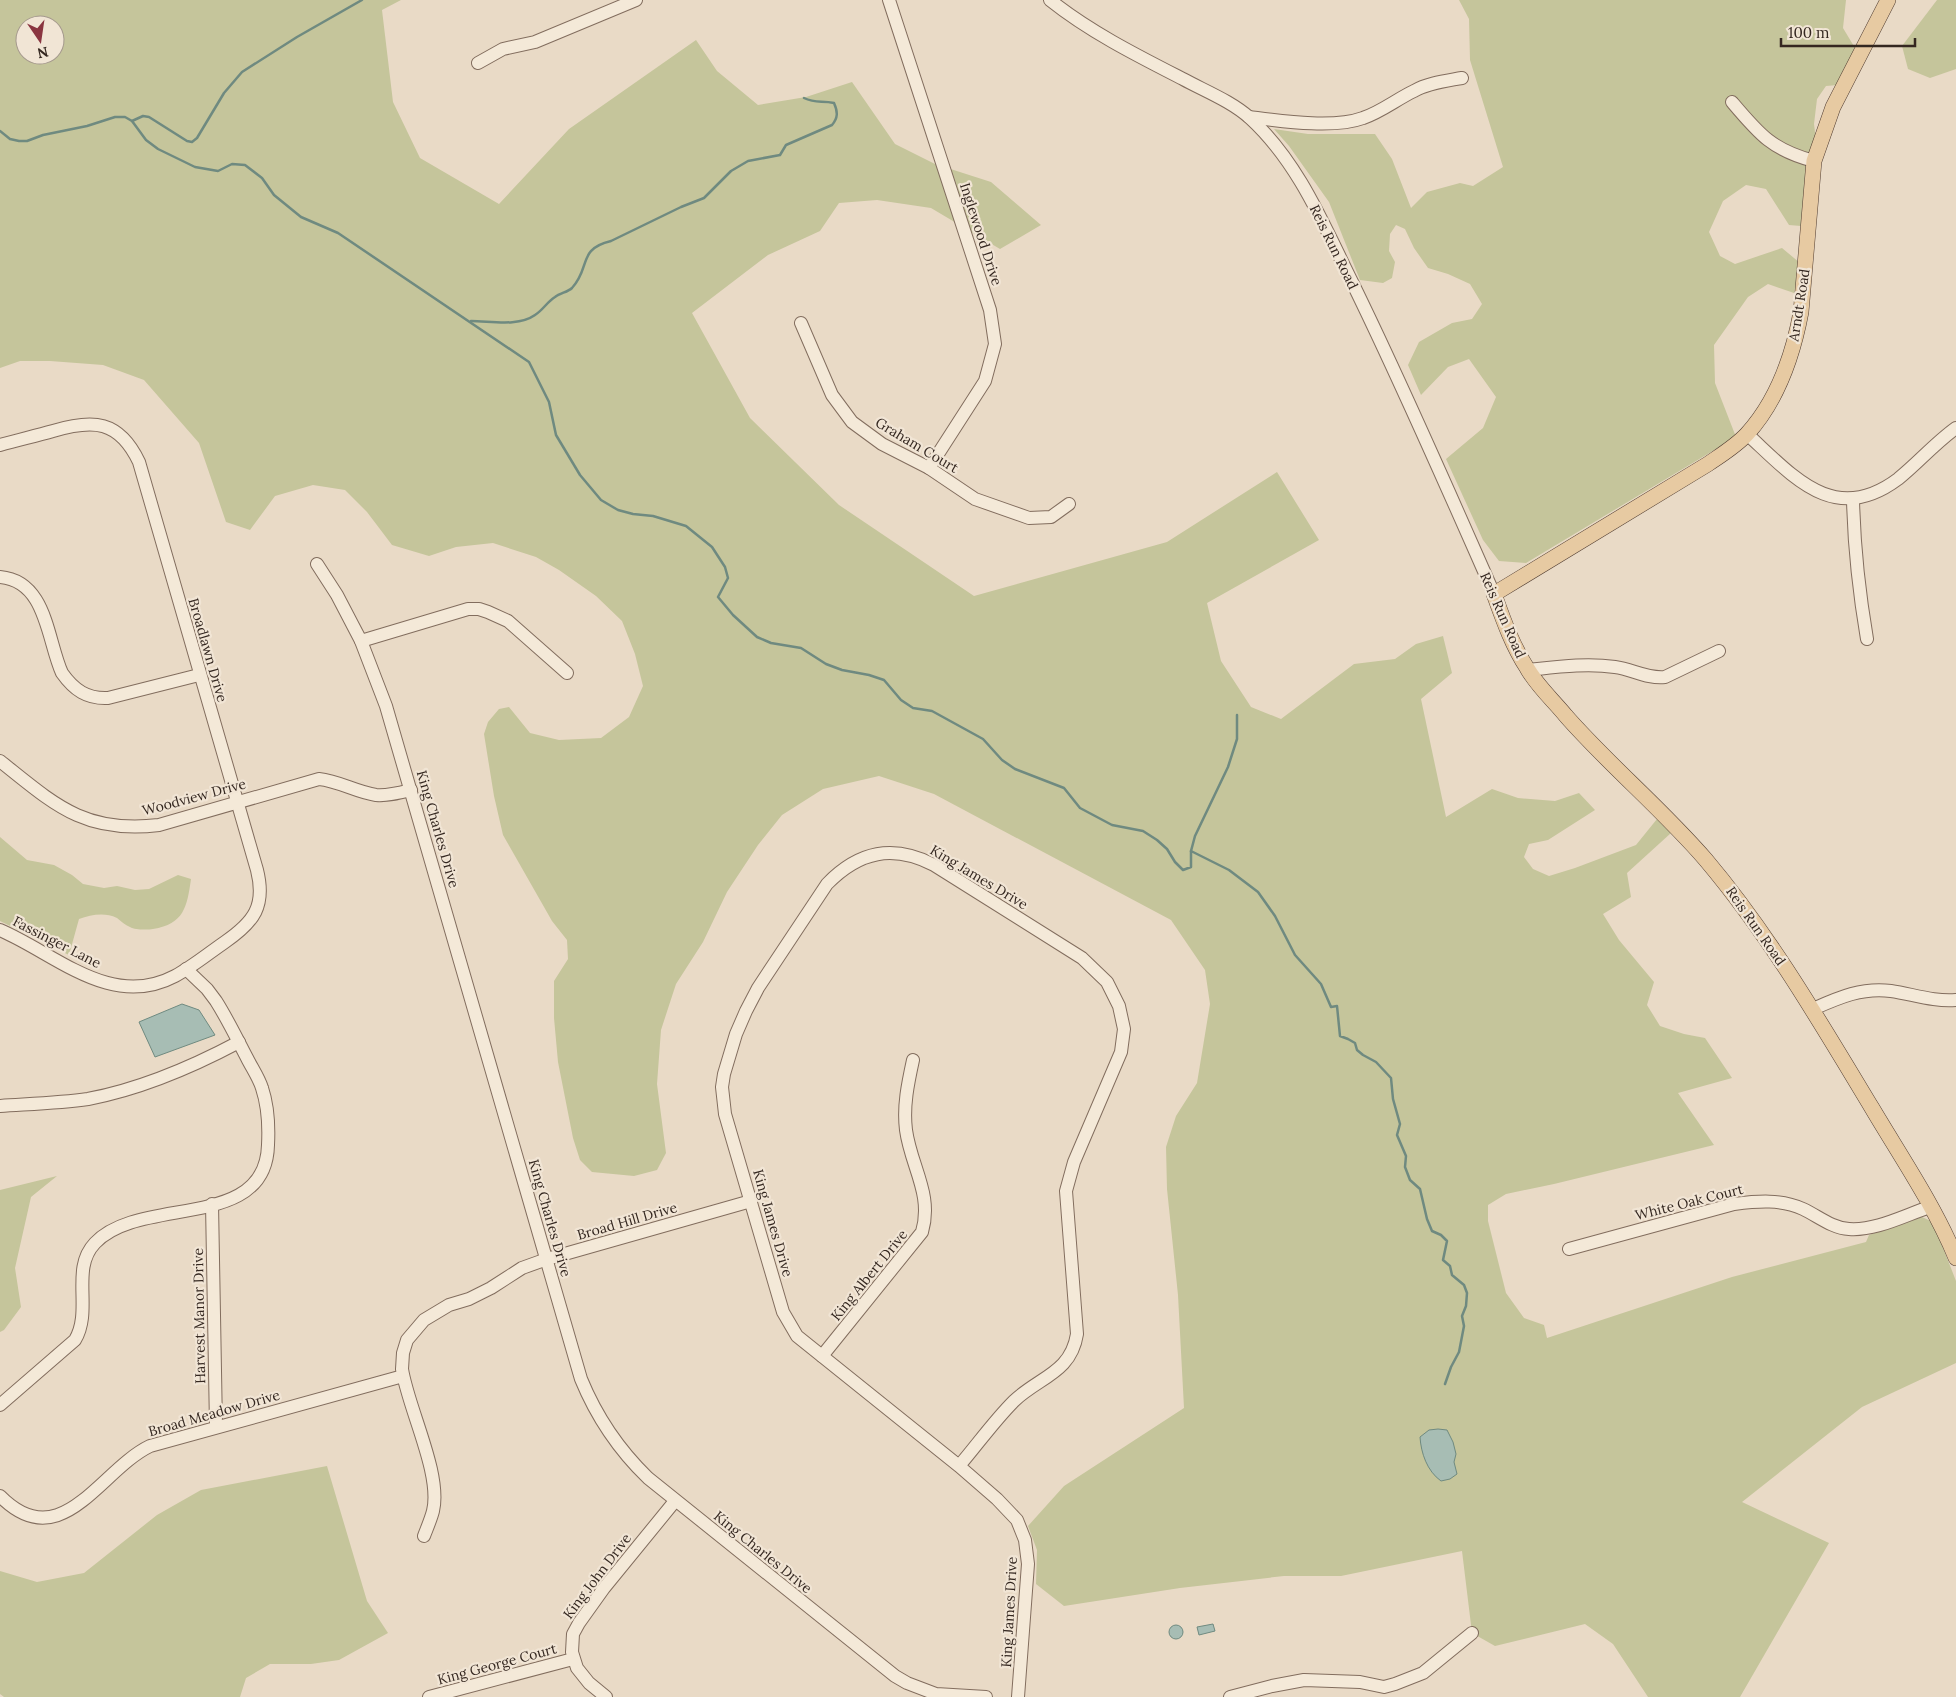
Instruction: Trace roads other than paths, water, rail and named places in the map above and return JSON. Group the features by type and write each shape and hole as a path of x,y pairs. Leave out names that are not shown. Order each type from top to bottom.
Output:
{"main road":[{"name":"Arndt Road","path":"1494,594 1708,464 1736,445 1748,434 1780,380 1797,332 1801,312 1814,161 1833,107 1888,0"},
{"name":"Reis Run Road","path":"1494,594 1515,646 1528,670 1591,744 1682,832 1741,903 1812,1009 1930,1207 1956,1258"}],"street":[{"path":"478,63 502,49 535,42 636,0"},
{"name":"Inglewood Drive","path":"889,0 990,310 995,344 985,381 929,468"},
{"name":"Reis Run Road","path":"1050,0 1076,19 1137,55 1220,98 1249,117 1281,152 1304,184 1400,380 1494,594"},
{"path":"1249,117 1290,122 1353,120 1377,112 1416,90 1462,78"},
{"path":"1732,102 1758,133 1777,148 1794,156 1814,161"},
{"name":"Graham Court","path":"801,323 832,395 852,422 882,444 929,468 975,500 1029,518 1051,517 1069,504"},
{"name":"Broadlawn Drive","path":"0,445 65,427 89,423 109,428 124,438 139,462 261,889 258,906 245,927 186,969"},
{"path":"1748,434 1800,482 1828,495 1853,499 1867,495 1898,479 1956,428"},
{"path":"1853,499 1854,548 1867,639"},
{"name":"King Charles Drive","path":"317,564 361,641 386,706 582,1379 595,1412 632,1462 675,1501 895,1676 936,1696 986,1697"},
{"path":"0,577 16,580 32,593 41,609 62,673 80,692 98,698 108,698 199,675"},
{"path":"361,641 460,611 479,609 508,621 567,674"},
{"path":"1528,670 1567,666 1616,667 1655,678 1665,676 1719,651"},
{"name":"Woodview Drive","path":"0,761 61,808 94,822 117,827 140,827 159,824 319,780 332,781 360,792 377,795 391,795 411,790"},
{"name":"King James Drive","path":"959,1466 1014,1401 1063,1366 1075,1346 1077,1334 1066,1191 1074,1162 1115,1067 1123,1041 1123,1024 1120,1006 1115,994 1107,982 1082,958 967,884 922,859 910,854 879,854 853,862 827,884 758,988 739,1026 728,1060 722,1087 724,1106 783,1312 798,1336 959,1466 1009,1510 1017,1520 1028,1553 1028,1578 1018,1697"},
{"name":"Fassinger Lane","path":"0,930 94,979 124,987 152,985 165,981 186,969"},
{"path":"0,1405 75,1340 79,1334 83,1315 83,1267 89,1250 100,1237 122,1225 236,1197 257,1182 266,1166 268,1128 262,1086 212,995 186,969"},
{"path":"1812,1009 1849,993 1869,990 1889,990 1956,1000"},
{"path":"0,1106 88,1098 154,1081 205,1060 239,1042"},
{"name":"King Albert Drive","path":"822,1356 922,1232 926,1218 926,1197 911,1153 905,1117 907,1086 912,1060"},
{"name":"Broad Hill Drive","path":"424,1536 434,1510 435,1496 432,1476 403,1376 402,1361 407,1340 414,1330 434,1312 448,1305 469,1299 491,1288 522,1268 547,1259 751,1201"},
{"name":"White Oak Court","path":"1568,1249 1734,1204 1750,1202 1789,1204 1832,1224 1853,1229 1867,1229 1930,1207"},
{"name":"Harvest Manor Drive","path":"212,1204 216,1426"},
{"name":"Broad Meadow Drive","path":"0,1496 10,1506 36,1518 53,1517 74,1507 142,1450 159,1443 403,1376"},
{"name":"King John Drive","path":"574,1659 573,1634 579,1623 604,1588 675,1501"},
{"path":"1230,1697 1304,1680 1360,1682 1386,1692 1423,1673 1472,1633"},
{"path":"574,1659 581,1674 606,1697"},
{"name":"King George Court","path":"429,1697 574,1659"}],"waterway":[{"path":"132,121 143,116 149,117 187,141 192,142 197,138 224,93 242,72 297,37 362,0"},
{"path":"471,321 513,322 528,319 538,313 559,294 572,288 578,281 589,254 600,244 611,241 704,198 731,171 748,161 780,155 786,145 832,125 837,115 834,103 812,101 804,98"},
{"path":"0,131 10,139 27,141 43,135 87,126 115,117 125,117 132,121 146,140 158,149 195,167 218,171 232,164 245,165 262,178 274,195 301,217 338,233 529,362 549,402 556,435 580,475 601,500 618,510 653,516 686,526 712,547 725,567 728,578 718,597 733,615 757,637 771,643 801,648 826,664 842,670 884,680 901,700 913,708 932,711 983,739 1002,760 1015,769 1064,788 1080,808 1112,825 1143,831 1167,849 1175,862 1183,870 1191,867 1191,851 1229,870 1258,892 1275,916 1295,955 1321,984 1331,1007 1337,1006 1340,1036 1355,1043 1357,1050 1376,1062 1391,1078 1393,1099 1400,1124 1397,1135 1406,1156 1405,1167 1410,1180 1420,1189 1427,1219 1432,1231 1441,1235 1447,1241 1443,1260 1450,1266 1452,1275 1464,1285 1467,1293 1466,1306 1462,1316 1464,1326 1459,1352 1445,1384"},
{"path":"1191,851 1195,836 1228,767 1237,739 1237,715"}]}
